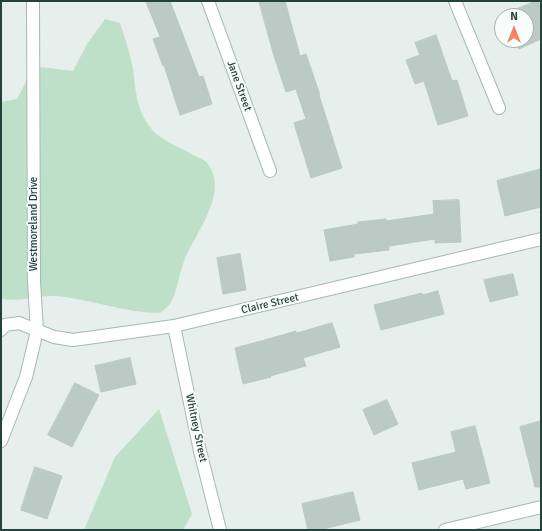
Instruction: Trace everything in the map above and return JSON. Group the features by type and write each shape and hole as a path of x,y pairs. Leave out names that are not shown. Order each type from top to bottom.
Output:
{"street":[{"name":"Westmoreland Drive","path":"1,440 26,377 37,331 34,273 33,1"},
{"name":"Jane Street","path":"208,1 270,171"},
{"path":"455,1 499,108"},
{"name":"Claire Street","path":"1,330 5,325 18,323 54,337 73,340 174,326 541,239"},
{"name":"Whitney Street","path":"174,326 200,451 220,530"},
{"path":"444,530 541,507"}],"green space":[{"path":"105,19 120,23 132,63 138,103 147,123 152,130 165,140 205,161 213,175 215,187 213,200 203,225 185,259 171,302 160,313 134,311 56,296 42,296 15,300 1,299 1,102 17,99 27,80 41,67 73,71 87,44"},
{"path":"159,409 192,514 183,530 84,530 115,457"}],"building":[{"path":"146,1 170,1 199,77 203,76 212,104 180,115 164,65 163,66 153,39 160,37"},
{"path":"259,1 285,1 300,56 306,54 342,168 311,178 294,123 306,119 296,89 286,92 274,56"},
{"path":"538,1 541,9 541,39 534,42 534,8 519,8"},
{"path":"436,35 452,81 457,80 468,116 438,125 424,81 415,84 406,60 420,55 415,43"},
{"path":"541,169 541,207 505,216 497,181"},
{"path":"459,200 461,242 435,243 435,239 389,246 389,250 354,254 354,257 330,261 324,230 358,224 358,222 386,219 386,221 434,214 433,201"},
{"path":"240,254 246,290 223,294 217,258"},
{"path":"513,274 518,295 490,302 484,280"},
{"path":"438,291 444,314 381,330 374,305 422,293 422,295"},
{"path":"332,323 340,347 303,358 306,366 243,384 235,348 296,331 296,333"},
{"path":"130,358 136,384 101,392 95,366"},
{"path":"75,383 99,395 72,447 48,435"},
{"path":"387,400 398,424 374,435 363,410"},
{"path":"541,421 541,487 535,487 520,427"},
{"path":"475,426 490,483 466,489 463,479 419,490 412,463 456,452 451,432"},
{"path":"35,467 62,476 47,519 21,510"},
{"path":"353,492 360,520 319,530 308,530 302,504"}]}
